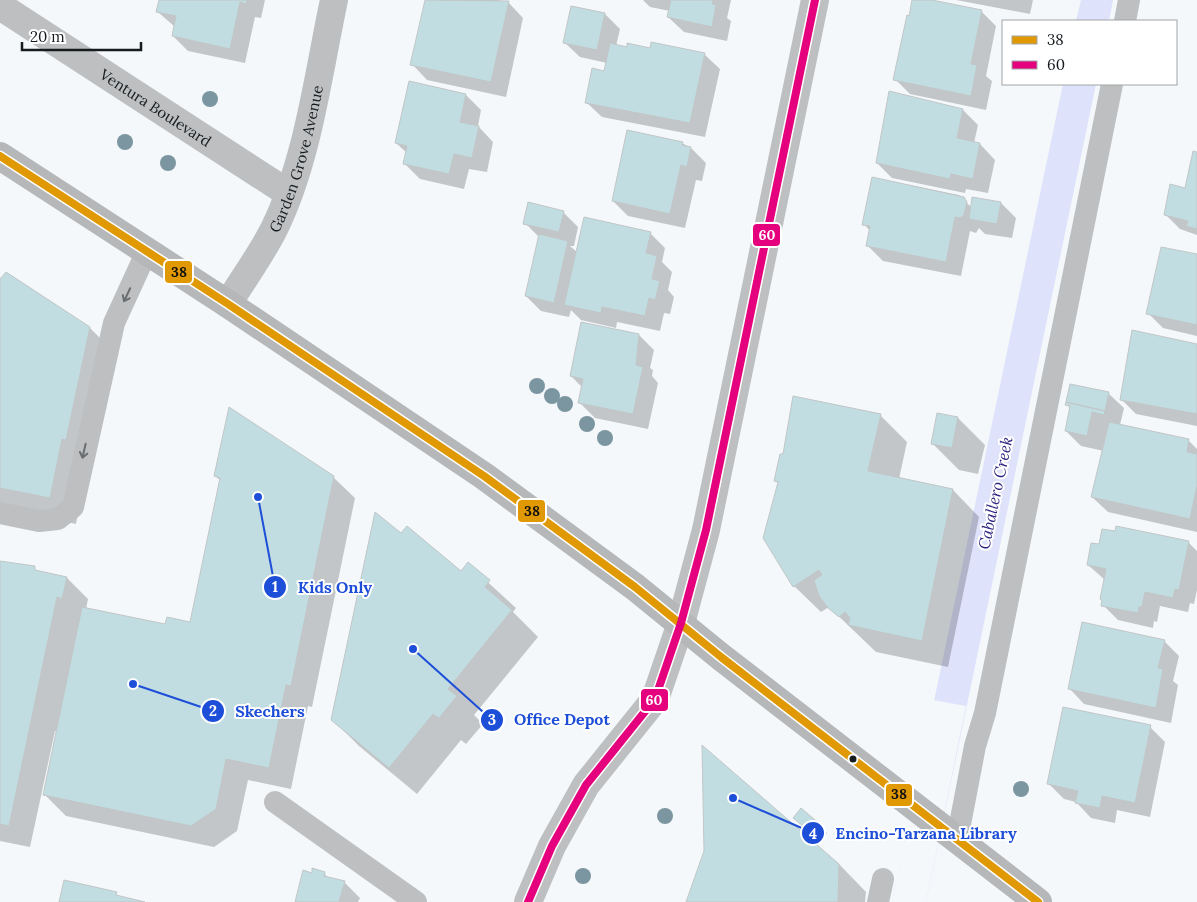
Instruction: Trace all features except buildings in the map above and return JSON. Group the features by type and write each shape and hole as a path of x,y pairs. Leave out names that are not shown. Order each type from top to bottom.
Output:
{"main road":[{"path":"0,156 228,304 484,476 635,587 912,806 1038,902"}],"street":[{"name":"Garden Grove Avenue","path":"228,304 274,229 288,193 300,158 334,0"},
{"path":"528,902 552,846 586,786 655,699 681,623 706,530 815,0"},
{"name":"Ventura Boulevard","path":"0,6 288,193"}],"lane":[{"path":"1125,20 1129,0"},
{"path":"949,834 985,713 1112,85"},
{"path":"0,513 39,521 58,519 73,507 114,323 147,251"},
{"path":"275,802 416,902"},
{"path":"878,902 883,880"}],"water":[{"path":"1081,0 1113,0 1109,20 1076,20"},
{"name":"Caballero Creek","path":"1063,85 1096,85 926,902 892,902"}],"pier":[{"path":"933,700 966,706 926,902 892,902"}],"transit line":[{"name":"60","path":"528,902 552,846 586,785 655,699 681,623 706,530 815,0"},
{"name":"38","path":"0,156 228,304 484,476 635,587 721,657 1038,902"}],"place":[{"name":"Kids Only","path":"258,497"},
{"name":"Office Depot","path":"413,649"},
{"name":"Skechers","path":"133,684"},
{"name":"Encino-Tarzana Library","path":"733,798"}]}
